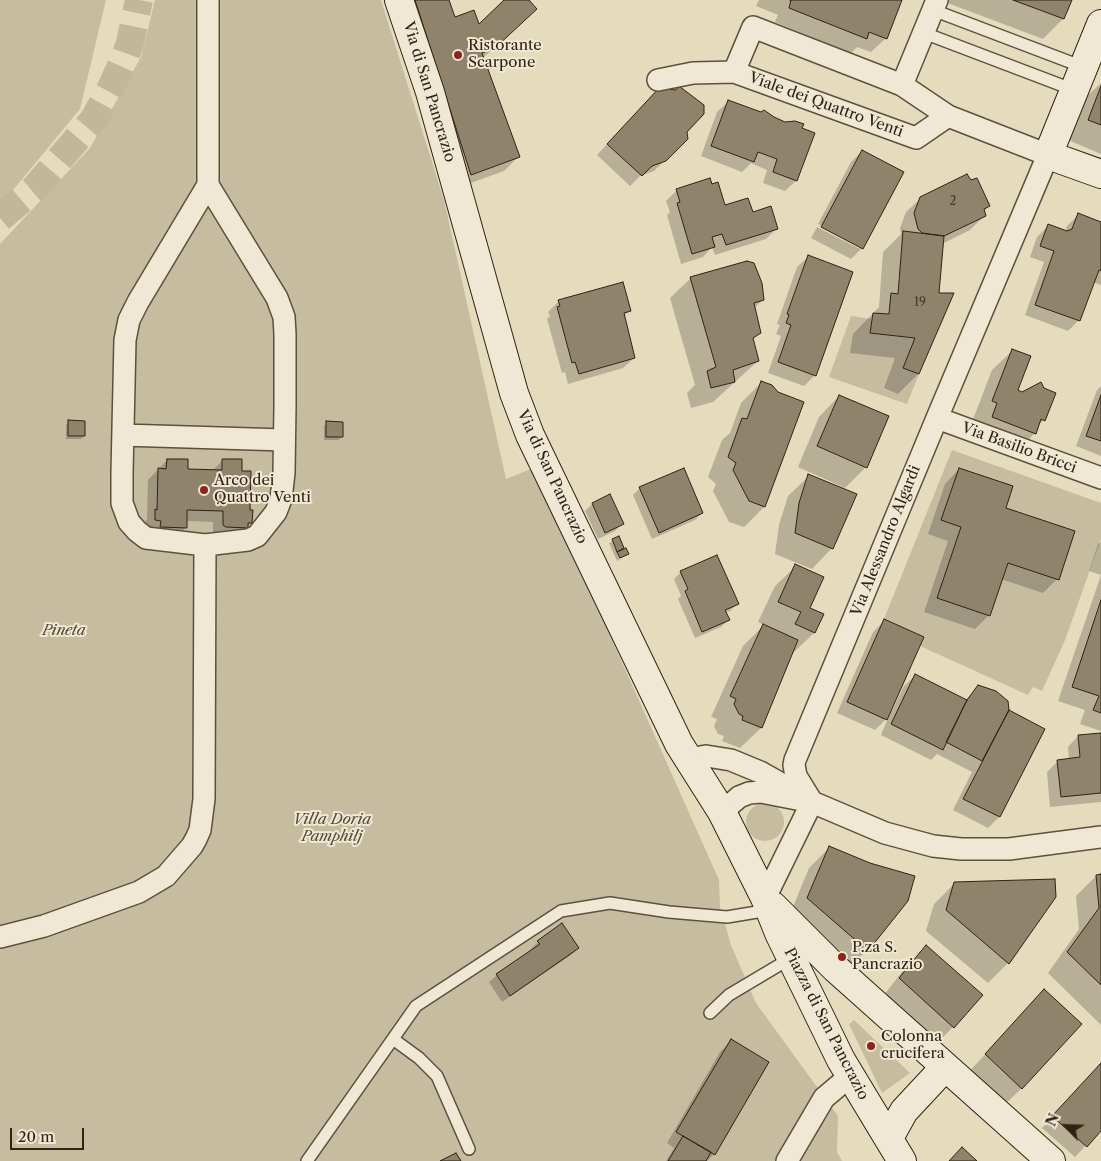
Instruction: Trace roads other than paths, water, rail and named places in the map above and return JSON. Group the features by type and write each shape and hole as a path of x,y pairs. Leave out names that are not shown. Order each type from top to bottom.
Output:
{"street":[{"path":"208,0 208,185 129,320 125,340 122,503 129,522 146,538 205,545 248,540 257,536 276,512 281,499 284,474 284,317 277,298 208,185"},
{"name":"Via di San Pancrazio","path":"399,0 430,92 520,412 609,600 688,759 722,812 767,904"},
{"path":"902,85 935,5"},
{"path":"1048,155 1101,24"},
{"name":"Viale dei Quattro Venti","path":"658,80 693,73 734,72 916,138 948,116 902,85 753,27 734,72"},
{"path":"948,116 1101,174"},
{"name":"Via Alessandro Algardi","path":"812,802 796,776 795,760 1048,155"},
{"name":"Via Basilio Bricci","path":"937,418 1101,478"},
{"path":"123,435 284,440"},
{"path":"0,937 44,926 139,892 166,876 192,846 200,830 204,799 205,545"},
{"path":"688,759 706,756 731,760 760,772 812,802 896,837 946,847 961,849 1009,849 1101,837"},
{"path":"722,812 739,797 750,793 773,794 812,802"},
{"path":"767,904 812,802"},
{"name":"Piazza di San Pancrazio","path":"767,904 826,1031 893,1154"},
{"name":"Piazza di San Pancrazio","path":"767,904 791,922 835,968 945,1067 904,1111 893,1154"},
{"path":"945,1067 1051,1161"},
{"path":"787,1161 824,1098 850,1076"}],"lane":[{"path":"935,5 1079,79"},
{"path":"924,33 1079,79"},
{"path":"313,1158 416,1006 561,911 610,903 668,912 727,917 767,904"},
{"path":"710,1013 729,995 791,958"},
{"path":"393,1039 419,1058 437,1076 469,1149"}],"tunnel":[{"path":"0,218 34,189 94,119 125,57 130,43 139,0"}],"place":[{"name":"Ristorante Scarpone","path":"458,55"},
{"name":"Arco dei Quattro Venti","path":"204,490"},
{"name":"P.za S. Pancrazio","path":"842,957"},
{"name":"Colonna crucifera","path":"871,1046"}],"park label":[{"name":"Pineta","path":"64,631"},
{"name":"Villa Doria Pamphilj","path":"332,828"}]}
